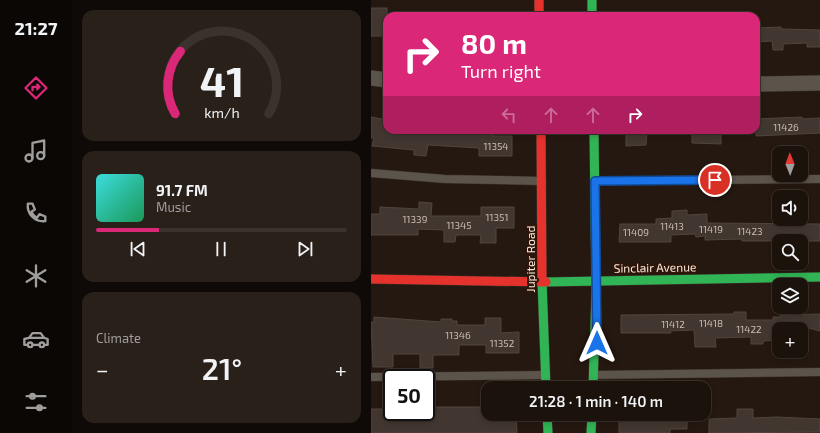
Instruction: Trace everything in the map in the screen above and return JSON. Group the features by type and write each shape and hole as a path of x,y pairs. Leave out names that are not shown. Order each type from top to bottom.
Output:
{"main road":[{"path":"539,0 539,12"},
{"path":"592,0 592,12"},
{"name":"Jupiter Road","path":"541,134 542,281 545,381"},
{"path":"594,134 597,343 594,381"},
{"name":"Sinclair Avenue","path":"371,279 429,281 597,282 820,277"},
{"path":"547,421 548,433"},
{"path":"591,433 592,421"}],"street":[{"path":"371,78 383,80"},
{"path":"760,84 820,83"}],"lane":[{"path":"371,173 503,182 542,181"},
{"path":"595,181 820,179"},
{"path":"594,375 820,372"},
{"path":"371,377 545,375"}],"building":[{"path":"371,8 387,8 387,12 383,12 383,36 371,36"},
{"path":"781,27 781,29 820,30 820,47 807,47 807,43 783,44 783,50 773,50 772,41 760,42 760,28"},
{"path":"371,117 383,119 383,134 493,134 493,136 512,136 512,156 479,156 479,148 428,145 426,156 414,155 414,150 372,146 374,138 371,138"},
{"path":"802,117 802,119 820,118 820,133 756,136 756,134 760,134 760,119"},
{"path":"626,134 647,134 646,145 626,146"},
{"path":"692,134 721,134 721,144 692,143"},
{"path":"419,202 432,203 431,216 481,216 481,207 514,207 514,228 496,228 496,243 480,243 481,235 456,235 455,242 444,242 444,230 418,229 418,235 371,235 371,214 380,214 380,207 419,209"},
{"path":"687,210 687,215 707,214 707,223 772,224 772,226 808,226 808,224 820,224 820,241 808,241 808,234 772,234 772,241 742,241 742,239 705,240 705,236 696,237 695,234 671,235 671,242 619,242 620,224 656,224 656,219 672,218 672,211"},
{"path":"734,312 746,312 746,320 773,320 773,317 780,317 780,315 820,314 820,331 808,328 808,322 772,322 772,340 763,341 763,344 751,344 751,337 715,338 716,347 695,347 694,330 670,331 671,333 621,333 621,315 734,314"},
{"path":"374,317 441,322 441,319 452,319 452,321 457,321 457,325 485,325 485,318 501,318 501,333 519,332 519,353 486,353 486,345 459,345 459,355 433,355 433,368 420,368 420,354 393,354 393,367 373,367 371,322 374,322"},
{"path":"435,407 481,407 481,421 516,421 517,433 371,433 371,409 382,409 383,421 435,421"},
{"path":"737,409 753,409 753,418 777,417 820,419 820,432 709,433 709,421 711,421 711,419 737,418"},
{"path":"619,421 687,421 687,429 670,429 670,433 619,433"}],"traffic: fast":[{"path":"592,0 592,12"},
{"path":"593,381 596,291 594,134"},
{"path":"546,282 820,277"},
{"path":"542,281 546,381"},
{"path":"547,421 548,433"},
{"path":"591,433 592,421"}],"traffic: jam":[{"path":"539,0 539,12"},
{"path":"541,134 542,281"},
{"path":"371,279 546,282"}],"route":[{"path":"597,343 595,181 715,180"}]}
